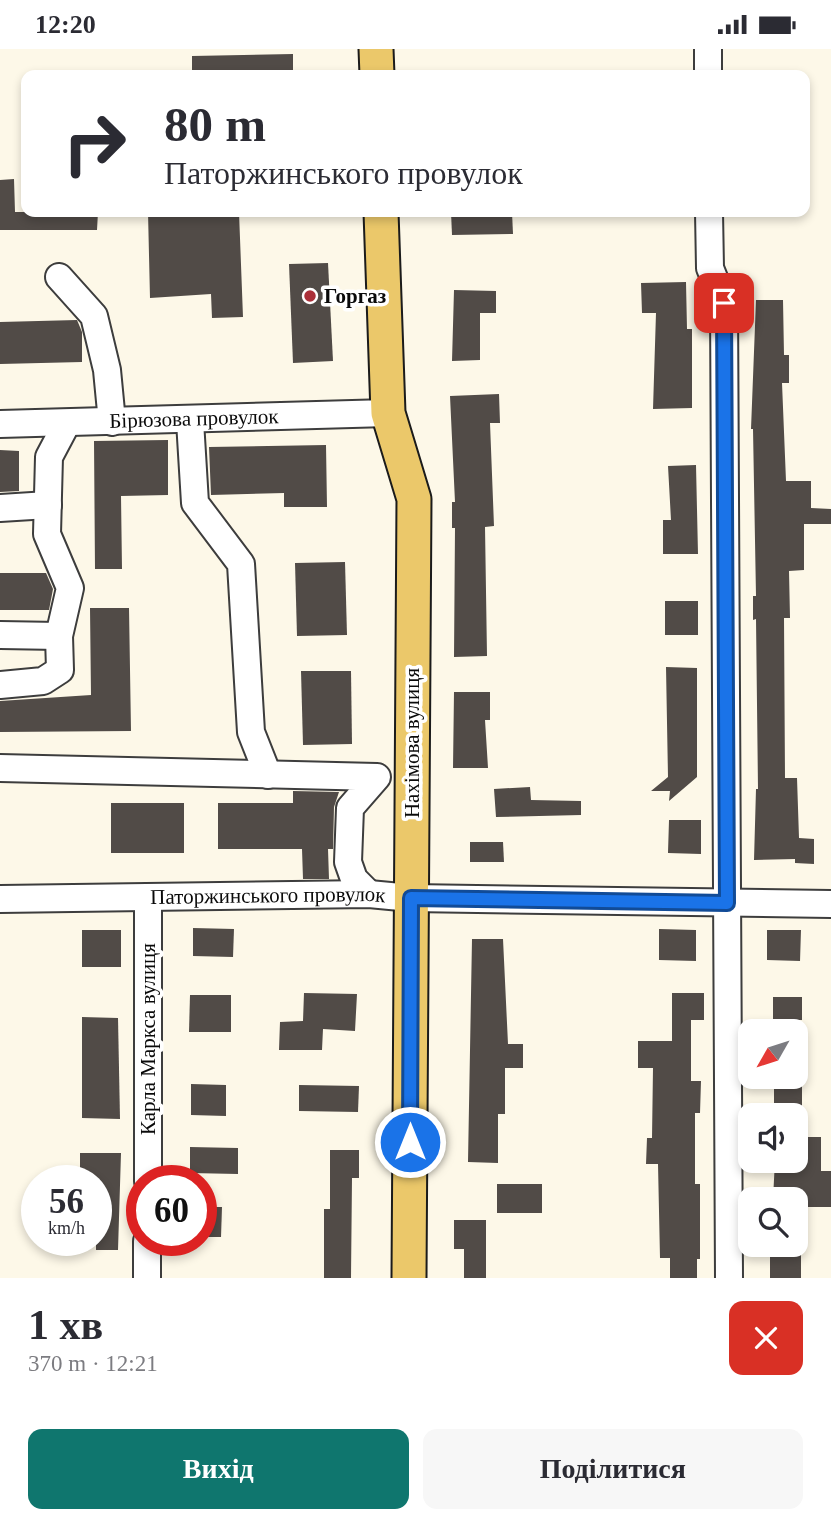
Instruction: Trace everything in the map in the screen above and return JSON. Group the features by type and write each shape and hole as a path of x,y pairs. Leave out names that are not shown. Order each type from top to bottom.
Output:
{"main road":[{"path":"376,49 377,70"},
{"name":"Нахімова вулиця","path":"381,217 387,413 414,499 409,1278"}],"street":[{"path":"708,49 708,70"},
{"path":"709,217 710,268 724,303 729,1278"},
{"path":"59,278 94,316 107,370 112,422"},
{"name":"Бірюзова провулок","path":"0,424 190,421 387,413"},
{"path":"190,421 195,503 242,564 251,732 268,775"},
{"path":"0,685 43,681 60,670 59,636 70,589 47,534 49,457 67,423"},
{"path":"0,508 48,505"},
{"path":"0,635 59,636"},
{"path":"0,768 377,777 412,771"},
{"path":"369,894 354,879 348,862 350,808 377,777"},
{"name":"Паторжинського провулок","path":"0,899 369,894 411,898 831,904"},
{"name":"Карла Маркса вулиця","path":"148,897 148,1165"},
{"path":"147,1256 147,1278"}],"building":[{"path":"293,54 293,70 192,70 192,56"},
{"path":"14,179 15,212 21,212 21,217 98,217 97,230 0,230 0,180"},
{"path":"148,217 239,217 243,317 212,318 211,294 150,298"},
{"path":"451,217 512,217 513,234 452,235"},
{"name":"Горгаз","path":"328,263 333,361 293,363 289,264"},
{"path":"686,282 687,329 692,329 692,408 653,409 656,313 642,313 641,283"},
{"path":"454,290 496,291 496,313 480,313 480,360 452,361"},
{"path":"756,300 783,300 784,355 789,355 789,383 782,383 786,481 811,481 811,508 831,509 831,524 804,524 804,570 789,571 790,618 784,618 785,778 797,778 799,838 814,839 814,864 795,863 795,859 754,860 758,789 751,429"},
{"path":"77,320 82,332 82,362 0,364 0,322"},
{"path":"499,394 500,423 490,423 494,526 485,527 487,656 454,657 455,528 452,528 452,502 455,502 450,396"},
{"path":"168,440 168,495 121,496 122,569 95,569 94,441"},
{"path":"326,445 327,507 284,507 284,493 211,495 209,447"},
{"path":"0,450 19,451 19,491 0,492"},
{"path":"696,465 698,554 663,554 663,520 671,520 668,466"},
{"path":"345,562 347,635 297,636 295,563"},
{"path":"0,573 46,573 53,589 49,610 0,610"},
{"path":"665,601 698,601 698,635 665,635"},
{"path":"90,608 129,608 131,731 0,732 0,701 91,695"},
{"path":"666,667 697,668 697,777 669,801 670,791 651,791 668,777"},
{"path":"301,671 351,671 352,744 303,745"},
{"path":"454,692 490,692 490,720 485,720 488,768 453,768"},
{"path":"530,787 531,800 581,801 581,815 496,817 494,789"},
{"path":"293,791 339,792 334,807 333,849 328,849 329,879 303,879 302,849 218,849 218,803 293,803"},
{"path":"111,803 184,803 184,853 111,853"},
{"path":"669,820 701,820 701,854 668,853"},
{"path":"470,842 503,842 504,862 470,862"},
{"path":"193,928 234,929 233,957 193,956"},
{"path":"659,929 696,930 696,961 659,960"},
{"path":"82,930 121,930 121,967 82,967"},
{"path":"767,930 801,930 800,961 767,960"},
{"path":"472,939 503,939 508,1044 523,1044 523,1068 505,1068 505,1114 498,1114 498,1163 468,1162"},
{"path":"304,993 357,994 355,1031 323,1029 322,1050 279,1050 280,1022 303,1021"},
{"path":"672,993 704,993 704,1020 691,1020 691,1081 701,1081 700,1113 695,1113 695,1184 700,1184 700,1259 697,1259 697,1278 670,1278 670,1258 660,1258 658,1164 646,1164 647,1138 652,1138 653,1068 638,1068 638,1041 672,1041"},
{"path":"190,995 231,995 231,1032 189,1032"},
{"path":"773,997 802,997 802,1019 773,1019"},
{"path":"82,1017 118,1018 120,1119 82,1118"},
{"path":"191,1084 226,1085 226,1116 191,1115"},
{"path":"299,1085 359,1086 358,1112 299,1111"},
{"path":"774,1089 802,1089 802,1103 774,1103"},
{"path":"808,1137 821,1137 821,1171 831,1171 831,1207 808,1207 808,1187 774,1187 774,1173 808,1173"},
{"path":"190,1147 238,1148 238,1174 217,1174 217,1165 190,1165"},
{"path":"330,1150 359,1150 359,1178 352,1178 351,1278 324,1278 324,1209 330,1209"},
{"path":"80,1153 121,1153 118,1250 112,1250 112,1165 80,1165"},
{"path":"497,1184 542,1184 542,1213 497,1213"},
{"path":"217,1207 222,1207 221,1237 217,1237"},
{"path":"454,1220 486,1220 486,1278 464,1278 464,1249 454,1249"},
{"path":"770,1257 801,1257 801,1278 770,1278"}],"place":[{"name":"Горгаз","path":"310,296"}],"route":[{"path":"410,1142 411,898 727,903 724,303"}]}
